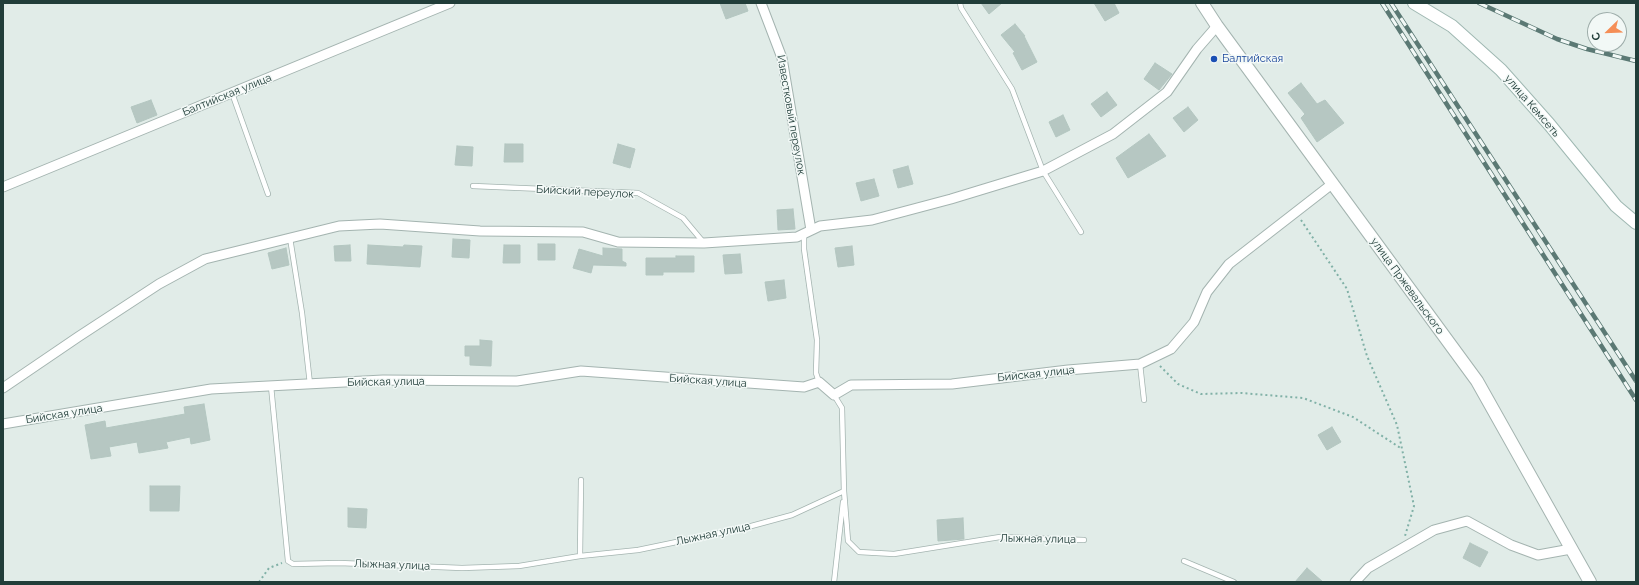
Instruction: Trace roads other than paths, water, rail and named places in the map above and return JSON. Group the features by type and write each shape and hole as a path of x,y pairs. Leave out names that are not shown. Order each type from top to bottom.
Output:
{"street":[{"name":"Балтийская улица","path":"3,187 450,3"},
{"name":"Известковый переулок","path":"761,3 782,58 808,232"},
{"name":"улица Пржевальского","path":"1202,3 1216,26 1477,381 1590,582"},
{"name":"улица Кемсеть","path":"1414,3 1452,26 1501,70 1544,118 1616,206 1636,223"},
{"path":"3,388 159,284 205,259 338,226 380,224 480,231 583,232 618,242 704,243 797,237 820,226 872,220 951,199 1043,171 1114,134 1167,92 1197,49 1216,26"},
{"name":"Бийская улица","path":"834,395 851,385 952,384 1060,371 1140,364 1171,349 1194,322 1207,292 1229,264 1332,184"},
{"name":"Бийская улица","path":"3,424 210,389 383,380 517,381 581,371 804,387 819,382"},
{"path":"819,382 834,395"},
{"path":"1356,582 1368,568 1401,548 1434,530 1467,521 1511,545 1538,555 1571,548"}],"lane":[{"path":"960,3 961,8 1012,90 1043,171 1081,232"},
{"path":"232,93 268,194"},
{"name":"Бийский переулок","path":"473,186 638,194 683,218 704,243"},
{"name":"Известковый переулок","path":"808,232 804,249 817,340 816,373 819,382"},
{"path":"290,238 302,313 310,384"},
{"path":"1140,364 1144,400"},
{"name":"Лыжная улица","path":"271,386 288,560 293,564 338,563 462,568 518,566 580,556 638,550 744,528 792,515 844,491 848,541 859,552 894,554 1000,537 1084,540"},
{"path":"834,395 842,408 844,491 834,582"},
{"path":"580,556 581,480"},
{"path":"1184,561 1234,582"}],"railway":[{"path":"1382,3 1636,400"},
{"path":"1391,3 1636,381"},
{"path":"1479,3 1557,39 1587,49 1636,61"}],"place":[{"name":"Балтийская","path":"1214,59"}]}
